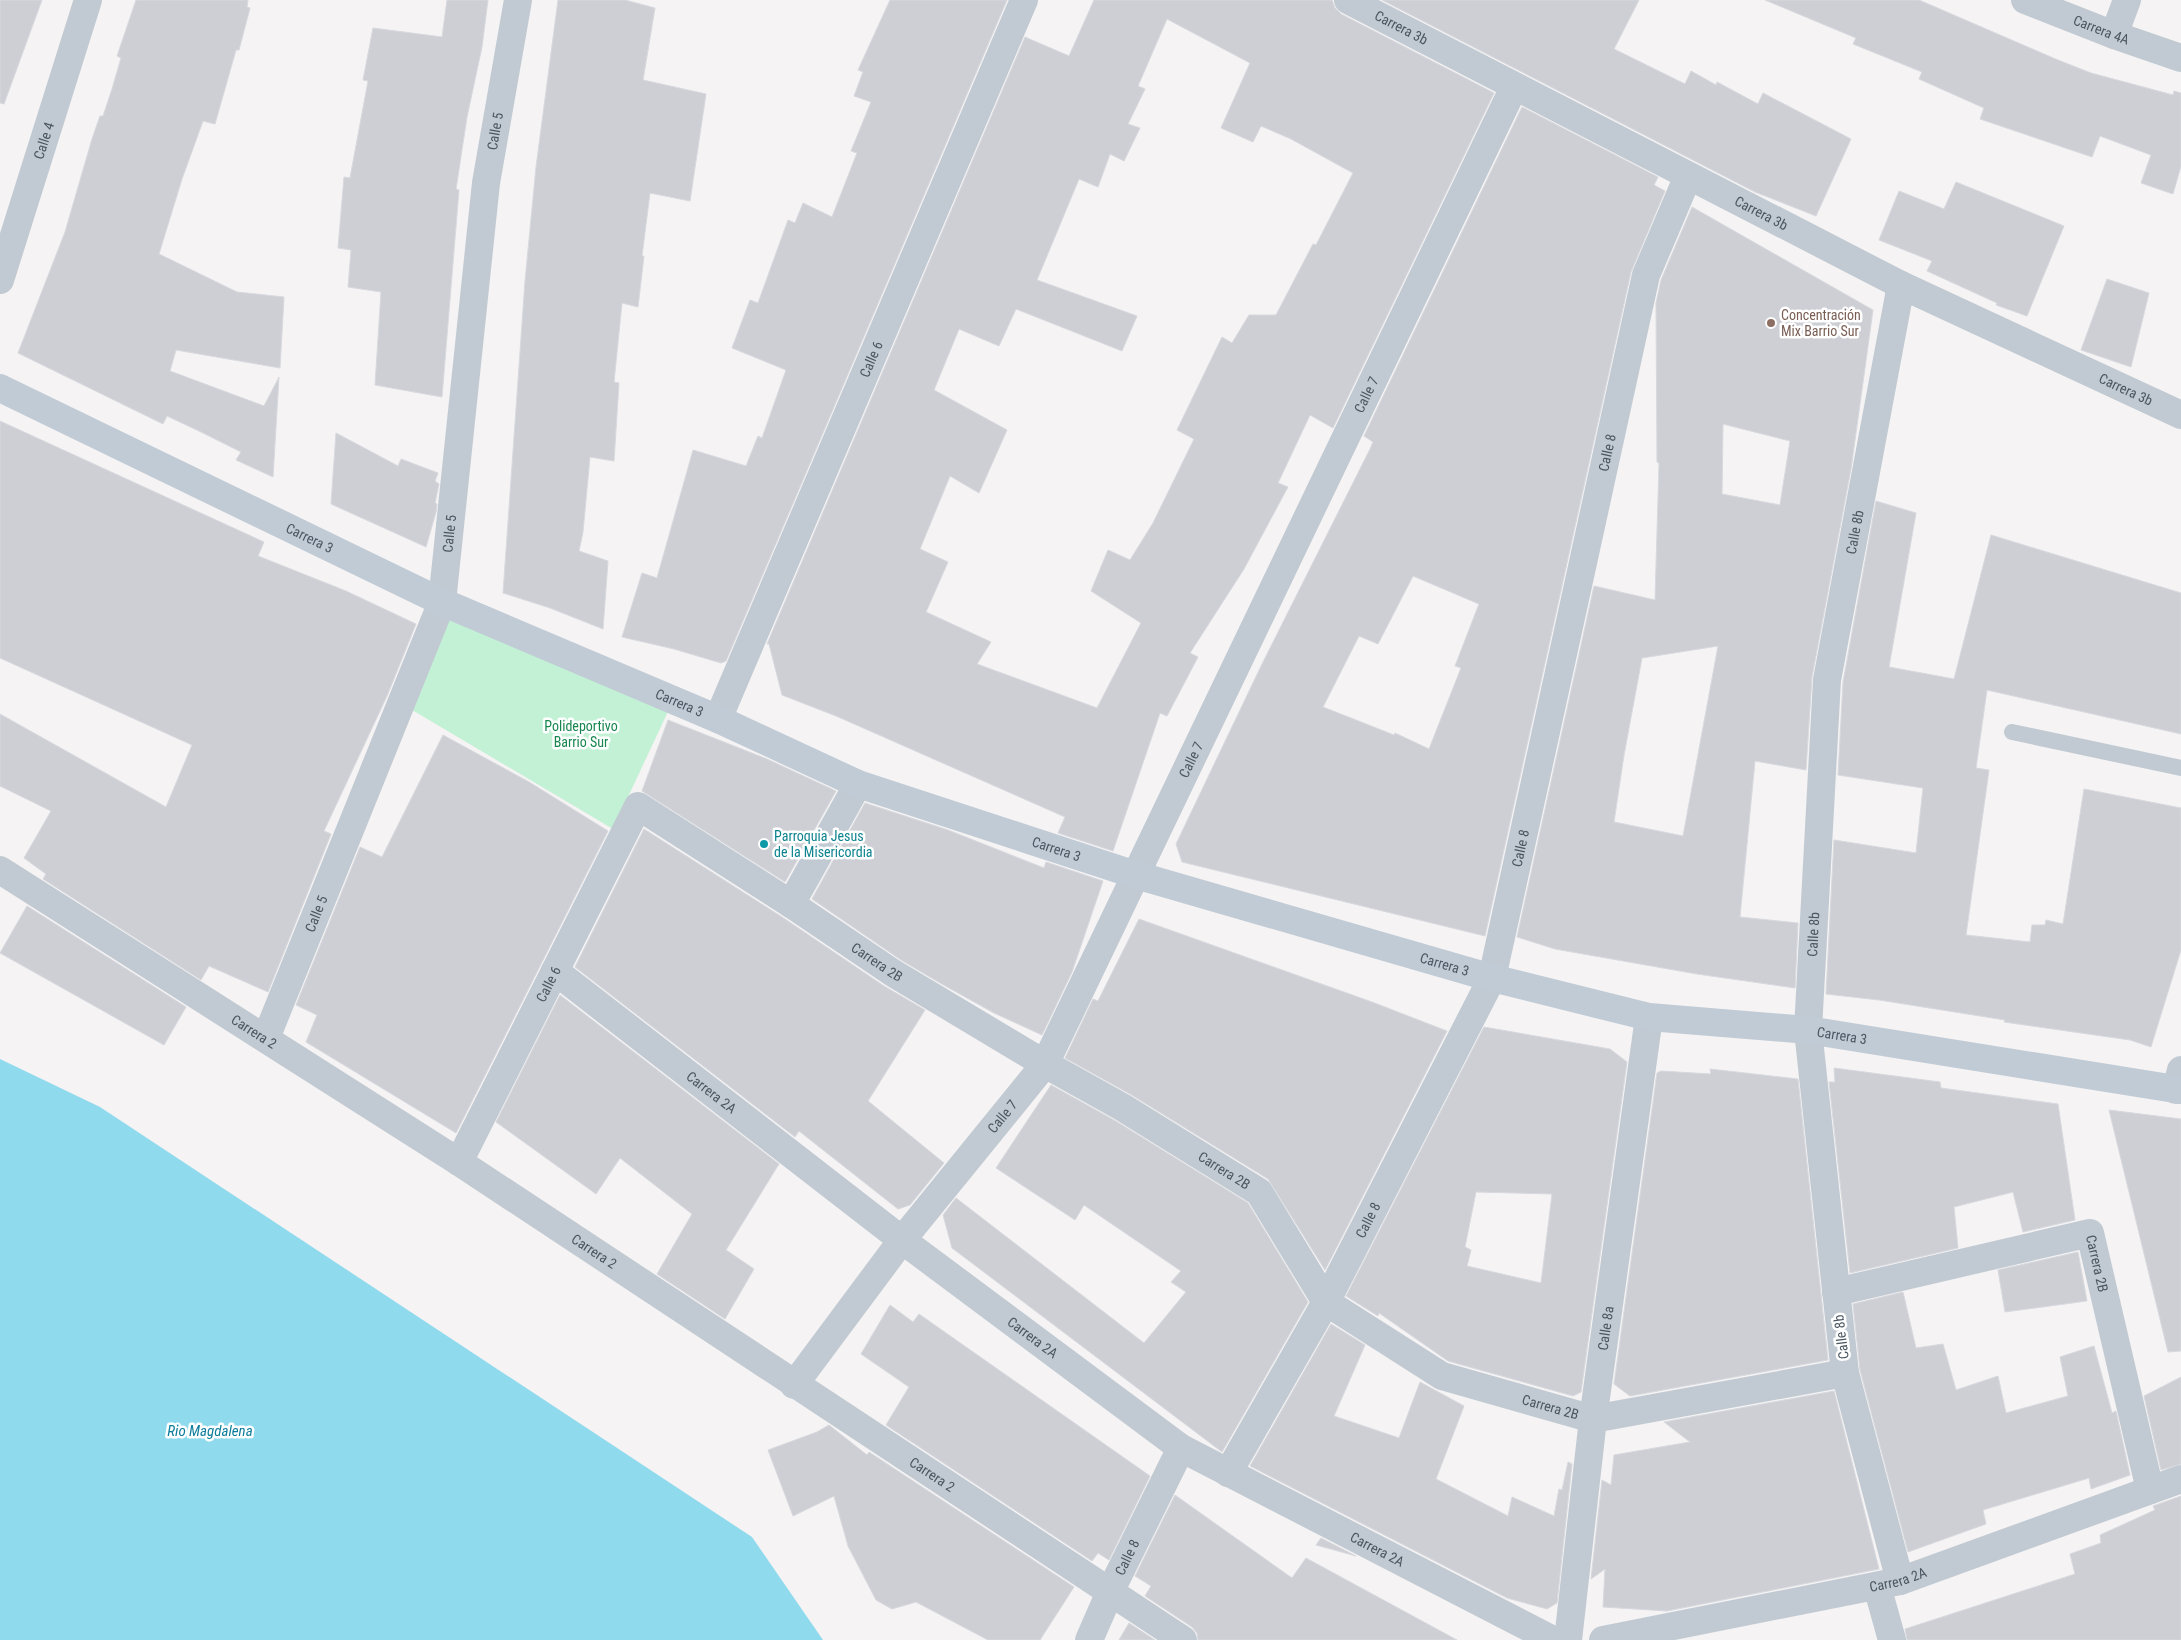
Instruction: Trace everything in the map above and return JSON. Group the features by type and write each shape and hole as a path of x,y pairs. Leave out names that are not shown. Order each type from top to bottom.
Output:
{"street":[{"name":"Calle 4","path":"0,280 88,0"},
{"name":"Calle 5","path":"266,1038 442,602 486,183 518,0"},
{"name":"Calle 6","path":"718,719 1024,0"},
{"name":"Carrera 3b","path":"1348,0 1901,285 2181,415"},
{"name":"Carrera 4A","path":"2025,0 2114,35 2181,58"},
{"path":"2114,35 2127,0"},
{"name":"Calle 7","path":"794,1385 902,1240 1045,1064 1514,87"},
{"name":"Calle 8","path":"1228,1473 1326,1302 1492,978 1646,276 1688,176"},
{"name":"Calle 8b","path":"1892,1640 1888,1583 1845,1372 1808,1030 1827,680 1901,285"},
{"name":"Carrera 3","path":"0,388 442,602 718,719 858,784 1136,875 1492,978 1649,1017 1808,1030 2179,1083"},
{"path":"790,904 858,784"},
{"name":"Calle 6","path":"458,1162 638,806"},
{"name":"Carrera 2B","path":"638,806 893,973 1045,1064 1122,1107 1259,1192 1326,1302 1442,1376 1593,1419 1845,1372"},
{"name":"Carrera 2","path":"0,870 458,1162 1183,1640"},
{"name":"Carrera 2A","path":"555,971 902,1240 1181,1448 1553,1640"},
{"name":"Calle 8a","path":"1568,1640 1593,1419 1649,1017"},
{"name":"Carrera 2B","path":"1836,1292 2090,1233 2150,1490"},
{"name":"Calle 8","path":"1089,1640 1110,1592 1181,1448"},
{"name":"Carrera 2A","path":"1603,1640 1888,1583 2181,1479"}],"lane":[{"path":"2012,732 2181,768"}],"green space":[{"name":"Polideportivo Barrio Sur","path":"443,603 672,703 613,829 402,704"}],"water":[{"name":"Rio Magdalena","path":"0,1059 100,1107 752,1537 823,1640 0,1640"}],"building":[{"path":"0,0 42,0 4,104 0,103"},
{"path":"136,0 248,0 247,7 250,8 239,50 236,50 215,124 203,121 182,179 159,254 237,292 284,297 280,368 176,350 170,371 264,406 279,377 273,477 236,460 241,452 201,432 167,416 163,424 18,353 65,232 92,139 100,116 103,116 112,89 121,58 117,56"},
{"path":"447,0 488,0 482,47 467,117 456,189 459,190 442,397 375,385 381,292 348,287 351,250 338,248 344,177 350,178 368,81 363,80 373,28 442,37"},
{"path":"558,0 625,0 655,8 643,80 706,94 690,201 650,193 638,307 622,303 614,382 619,383 614,461 590,457 583,532 579,551 608,561 603,629 550,608 503,593 525,281 536,167"},
{"path":"890,0 1007,0 726,661 721,663 674,649 622,637 642,573 657,578 693,450 746,466 758,436 762,438 786,370 732,348 750,300 758,303 788,220 795,223 803,203 832,217 857,153 851,151 871,102 854,96 863,72 858,70"},
{"path":"1094,0 1332,0 1335,8 1341,14 1494,93 1333,428 1310,415 1278,483 1288,487 1244,569 1190,653 1198,657 1167,716 1160,713 1113,851 1058,833 1065,817 836,716 782,695 769,644 767,644 1025,37 1069,56","holes":["1167,19 1250,63 1221,128 1253,142 1261,126 1291,139 1353,173 1316,245 1313,244 1276,315 1249,315 1232,343 1222,337 1177,430 1194,439 1153,523 1130,560 1108,550 1091,591 1141,623 1097,708 977,664 991,642 926,612 948,562 920,549 950,476 979,493 1007,430 934,390 959,329 999,346 1016,309 1122,351 1137,316 1037,280 1079,179 1098,187 1110,154 1124,161 1140,128 1128,124 1145,89 1138,86"]},
{"path":"1382,0 1639,0 1614,49 1685,84 1691,71 1716,85 1717,82 1758,104 1763,93 1851,139 1816,216 1755,192"},
{"path":"1765,0 1919,0 2091,73 2173,95 2174,91 2181,93 2181,166 2173,194 2141,183 2151,155 2100,136 2092,157 1980,119 1984,108 1919,79 1922,72 1853,44 1856,38"},
{"path":"1522,107 1658,177 1654,185 1665,191 1631,272 1485,936 1182,862 1176,844 1262,664 1370,449 1373,442 1364,436","holes":["1413,576 1479,604 1455,666 1461,668 1429,749 1395,733 1394,735 1323,707 1359,636 1378,644"]},
{"path":"1956,182 2064,226 2027,316 1996,305 1997,303 1927,271 1932,261 1879,240 1899,191 1944,209"},
{"path":"1692,207 1873,310 1851,469 1812,677 1806,770 1755,761 1740,917 1798,923 1795,988 1697,974 1555,949 1517,937 1594,586 1655,600 1659,463 1657,462 1656,303 1661,280","holes":["1723,424 1790,441 1780,505 1722,494","1718,646 1683,836 1614,822 1642,658"]},
{"path":"2107,279 2149,293 2131,367 2081,350"},
{"path":"0,421 264,542 258,556 346,591 416,624 387,696 324,831 331,834 268,992 209,966 201,980 43,879 46,874 24,858 51,811 0,786 0,714 166,807 192,745 0,658"},
{"path":"336,433 398,466 401,459 438,473 435,481 439,484 435,503 437,504 436,512 426,547 331,504"},
{"path":"1876,501 1916,513 1889,667 1954,679 1991,535 2181,593 2181,734 1987,690 1976,768 1989,770 1966,935 2030,942 2032,925 2045,925 2046,920 2063,924 2084,789 2181,808 2181,950 2151,1047 2130,1040 2004,1022 2005,1020 1879,1000 1826,994 1834,840 1916,853 1923,788 1838,775 1843,682"},
{"name":"Parroquia Jesus de la Misericordia","path":"668,720 767,759 836,791 785,882 642,791"},
{"path":"443,735 529,782 608,831 456,1133 306,1042 317,1015 296,1005 360,847 382,857"},
{"path":"865,803 948,830 1044,868 1046,862 1103,881 1072,972 1042,1035 994,1013 901,960 812,899"},
{"path":"644,829 782,917 884,986 925,1010 868,1101 944,1163 910,1205 898,1209 799,1131 795,1137 575,967"},
{"path":"27,906 186,1007 164,1045 0,953"},
{"path":"1139,919 1372,1002 1447,1031 1325,1270 1268,1179 1130,1094 1065,1058 1093,999 1098,1001"},
{"path":"560,995 779,1164 726,1250 754,1269 725,1319 657,1274 692,1214 620,1158 596,1194 496,1122"},
{"path":"1484,1027 1610,1049 1627,1062 1581,1392 1573,1396 1448,1361 1379,1313 1378,1316 1346,1296","holes":["1476,1192 1552,1194 1541,1283 1467,1266 1471,1250 1465,1247"]},
{"path":"1834,1068 1940,1082 1941,1088 2058,1104 2075,1220 2023,1232 2013,1192 1954,1207 1958,1248 1850,1273 1829,1082 1835,1082"},
{"path":"1710,1069 1798,1079 1828,1360 1630,1396 1614,1384 1657,1073 1661,1071 1711,1074"},
{"path":"1051,1085 1114,1120 1248,1203 1308,1302 1222,1452 952,1248 943,1215 956,1198 1144,1343 1186,1292 1171,1282 1181,1271 1084,1205 1075,1220 996,1168"},
{"path":"2109,1110 2181,1119 2181,1351 2168,1352"},
{"path":"2078,1252 2087,1301 2005,1312 1998,1270"},
{"path":"1903,1292 1916,1348 1943,1344 1956,1390 1998,1376 2006,1413 2068,1396 2060,1357 2094,1346 2112,1413 2116,1411 2130,1475 2091,1489 2089,1478 1983,1510 1986,1524 1908,1552 1860,1370 1853,1304"},
{"path":"890,1305 913,1322 919,1314 1150,1476 1109,1560 1098,1553 1092,1561 886,1425 909,1387 861,1354"},
{"path":"1331,1324 1365,1345 1334,1416 1399,1438 1420,1382 1464,1406 1436,1479 1508,1516 1512,1497 1554,1516 1559,1489 1562,1490 1568,1462 1572,1464 1557,1603 1547,1609 1507,1598 1250,1466"},
{"path":"2181,1377 2181,1464 2161,1470 2144,1396"},
{"path":"1834,1391 1879,1569 1667,1611 1603,1607 1605,1569 1591,1579 1602,1480 1611,1485 1614,1455 1690,1442 1664,1422"},
{"path":"829,1425 867,1455 869,1452 1074,1587 1040,1640 988,1640 916,1602 892,1609 876,1600 848,1546 834,1496 793,1516 768,1450 817,1432"},
{"path":"1175,1495 1292,1578 1306,1558 1457,1640 1198,1640 1197,1633 1192,1627 1145,1596 1151,1586 1135,1576"},
{"path":"2181,1496 2181,1640 1907,1640 1905,1629 2075,1574 2070,1554 2101,1543 2100,1535 2155,1510 2153,1506"},
{"path":"1321,1538 1356,1556 1316,1545"},
{"path":"1129,1623 1155,1640 1119,1640"}],"place":[{"name":"Concentración Mix Barrio Sur","path":"1771,323"},
{"name":"Parroquia Jesus de la Misericordia","path":"764,844"}]}
